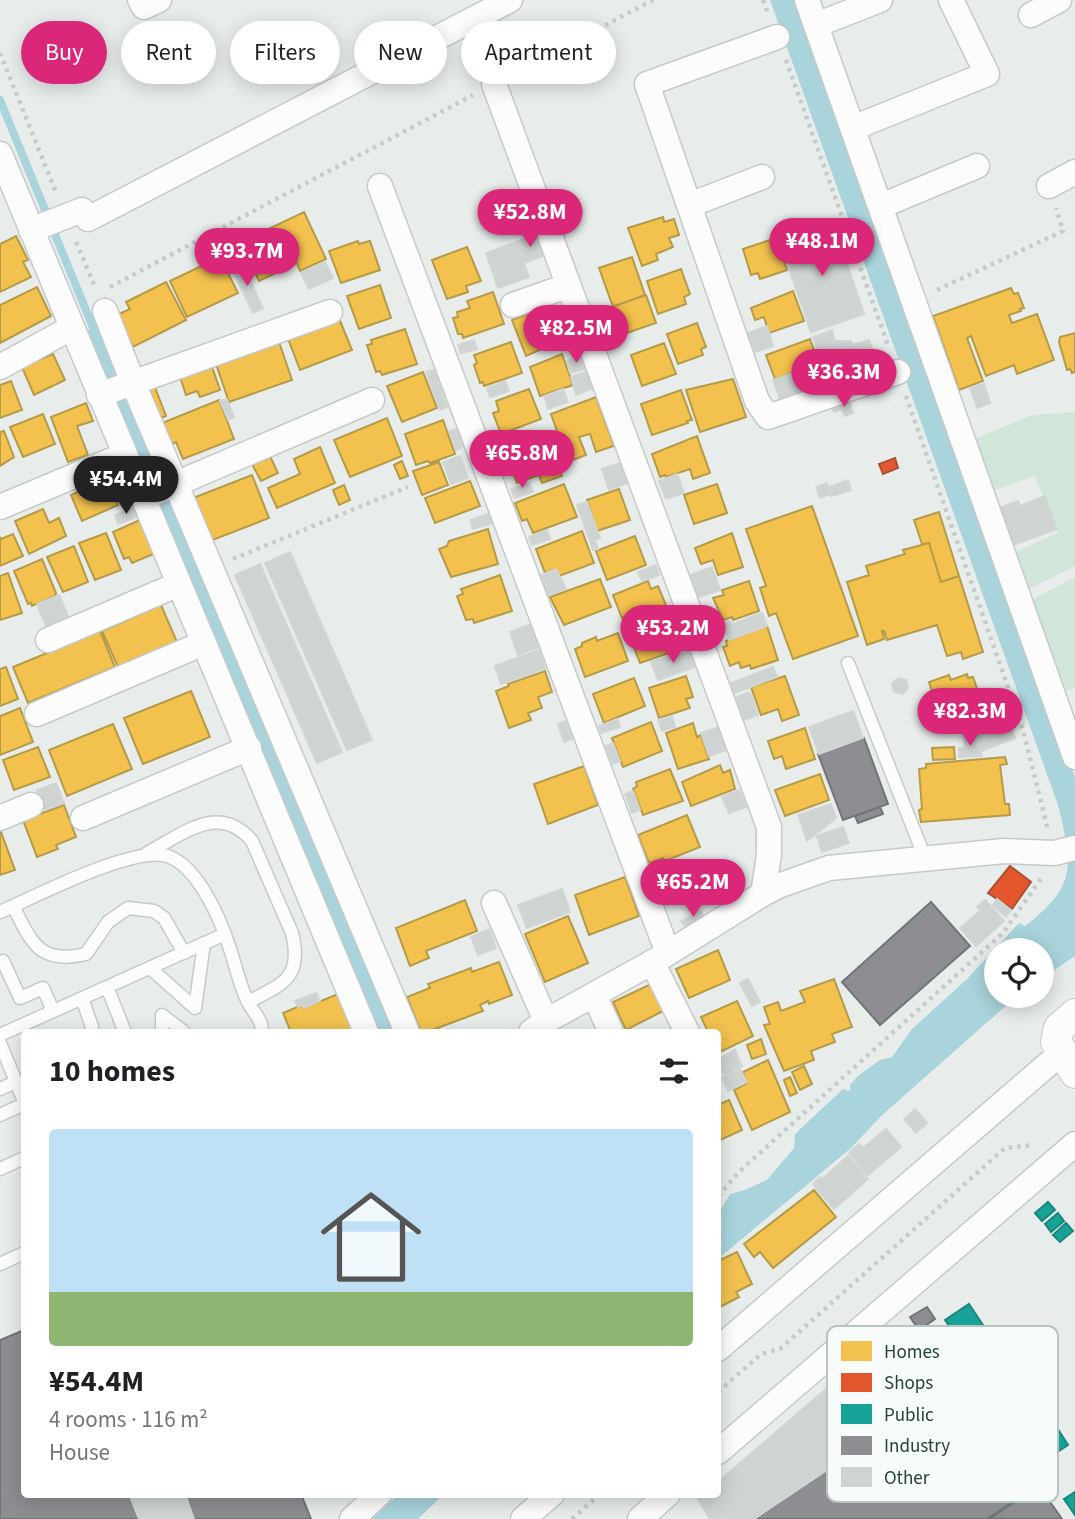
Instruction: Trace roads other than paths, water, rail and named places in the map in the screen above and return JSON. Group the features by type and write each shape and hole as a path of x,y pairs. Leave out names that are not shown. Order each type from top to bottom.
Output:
{"street":[{"path":"140,0 144,7 159,0"},
{"path":"49,223 82,210 88,219 510,0"},
{"path":"807,0 1075,757"},
{"path":"816,25 880,0"},
{"path":"853,128 987,74 951,0"},
{"path":"1031,15 1059,0"},
{"path":"778,37 647,84 757,401 768,417 898,372"},
{"path":"494,84 769,827 769,855 763,894"},
{"path":"0,154 49,223 71,328 117,389 160,491 179,584 365,1029"},
{"path":"881,206 978,166"},
{"path":"1049,186 1075,172"},
{"path":"690,205 762,177"},
{"path":"380,186 686,1029"},
{"path":"513,305 567,286"},
{"path":"105,311 124,455 160,491 213,567 406,1029"},
{"path":"117,389 330,312"},
{"path":"0,367 71,328"},
{"path":"160,491 372,400"},
{"path":"0,507 124,455"},
{"path":"48,640 179,584"},
{"path":"37,714 204,643"},
{"path":"83,818 249,748"},
{"path":"0,818 31,806"},
{"path":"494,903 539,1027 763,894 830,868 1004,850 1066,850"},
{"path":"594,995 610,1029"},
{"path":"721,1347 1068,1063 1056,1042 1059,1028 1075,1014"},
{"path":"864,1326 1067,1151"},
{"path":"721,1449 827,1358"},
{"path":"352,1519 375,1498"},
{"path":"523,1519 547,1498"},
{"path":"640,1519 664,1498"}],"lane":[{"path":"848,663 925,858"},
{"path":"140,856 204,823 226,822 243,831 253,841 296,948 295,960 283,984 248,1002"},
{"path":"0,912 124,859 158,854 168,856 194,875 225,934 248,1002 262,1029"},
{"path":"13,906 31,942 49,955 66,959 86,954 108,922 128,908 154,911 164,918 184,953"},
{"path":"0,1035 225,934"},
{"path":"150,968 195,1008 204,943"},
{"path":"0,962 3,961 20,998 43,988 53,1011"},
{"path":"107,987 124,1029"},
{"path":"82,998 92,1029"},
{"path":"162,1029 162,1014 180,1029"},
{"path":"0,1043 21,1091"},
{"path":"0,1089 21,1093"},
{"path":"0,1115 21,1094"},
{"path":"0,1169 21,1159"},
{"path":"0,1264 21,1254"}],"water":[{"path":"770,0 796,0 1075,777 1075,956 1054,970 1054,938 1005,938 1019,923 1025,926 1041,912 1054,900 1062,887 1068,861 1058,805"},
{"path":"102,324 403,1029 377,1029 86,331"},
{"path":"984,961 984,1008 1003,1008 881,1116 851,1148 721,1256 721,1210 730,1194 767,1180 794,1148 795,1134 843,1089 850,1091 850,1085 858,1076 880,1060 892,1057 912,1029"},
{"path":"395,1498 440,1498 418,1519 372,1519"}],"waterway":[{"path":"0,100 97,337"}]}
